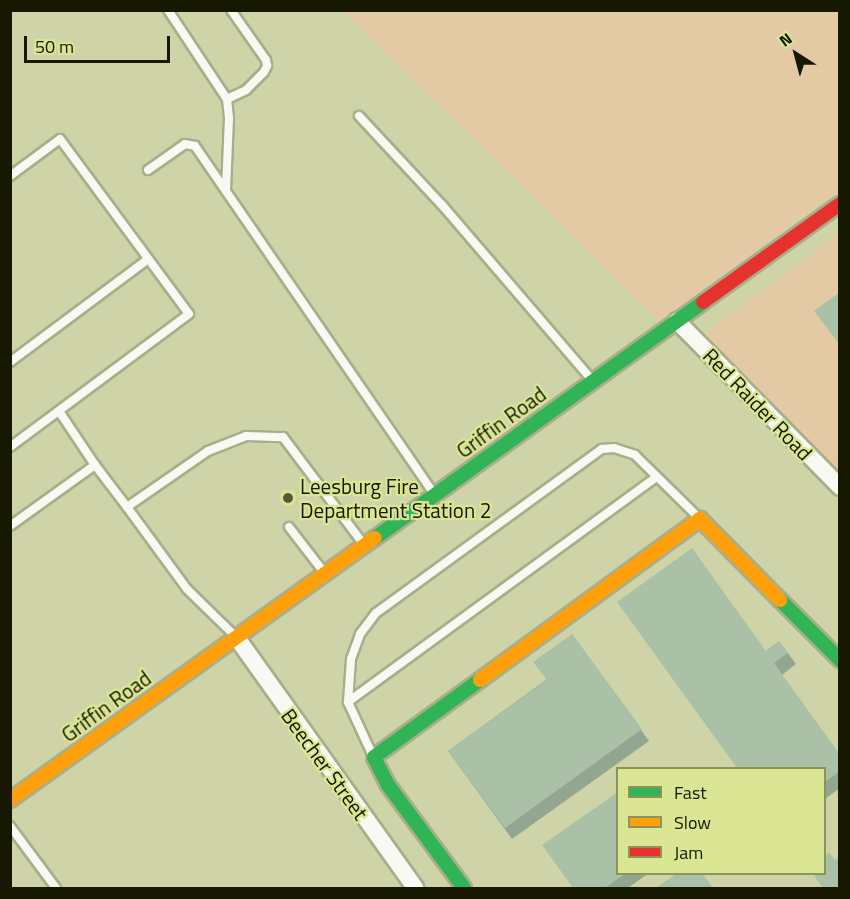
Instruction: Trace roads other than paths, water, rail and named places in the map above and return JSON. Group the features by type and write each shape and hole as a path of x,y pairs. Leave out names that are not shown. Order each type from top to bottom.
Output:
{"street":[{"name":"Griffin Road","path":"10,800 840,204"},
{"name":"Red Raider Road","path":"677,321 840,487"},
{"path":"464,888 388,785 374,757 700,519 840,660"},
{"name":"Beecher Street","path":"237,638 415,888"}],"lane":[{"path":"168,10 227,99 229,118 226,191"},
{"path":"227,99 246,90 267,66 266,60 231,10"},
{"path":"359,116 442,205 594,381"},
{"path":"10,176 60,139 189,314 10,447"},
{"path":"148,170 185,144 190,143 195,146 435,495"},
{"path":"10,362 148,259"},
{"path":"59,411 95,465 187,589 237,638"},
{"path":"127,507 208,451 246,436 283,437 364,546"},
{"path":"374,757 348,702 351,659 360,634 376,613 385,606 602,449 614,448 635,455 700,519"},
{"path":"10,526 95,465"},
{"path":"348,702 657,477"},
{"path":"289,527 325,574"},
{"path":"10,826 56,888"}],"place":[{"name":"Leesburg Fire Department Station 2","path":"288,498"}]}
